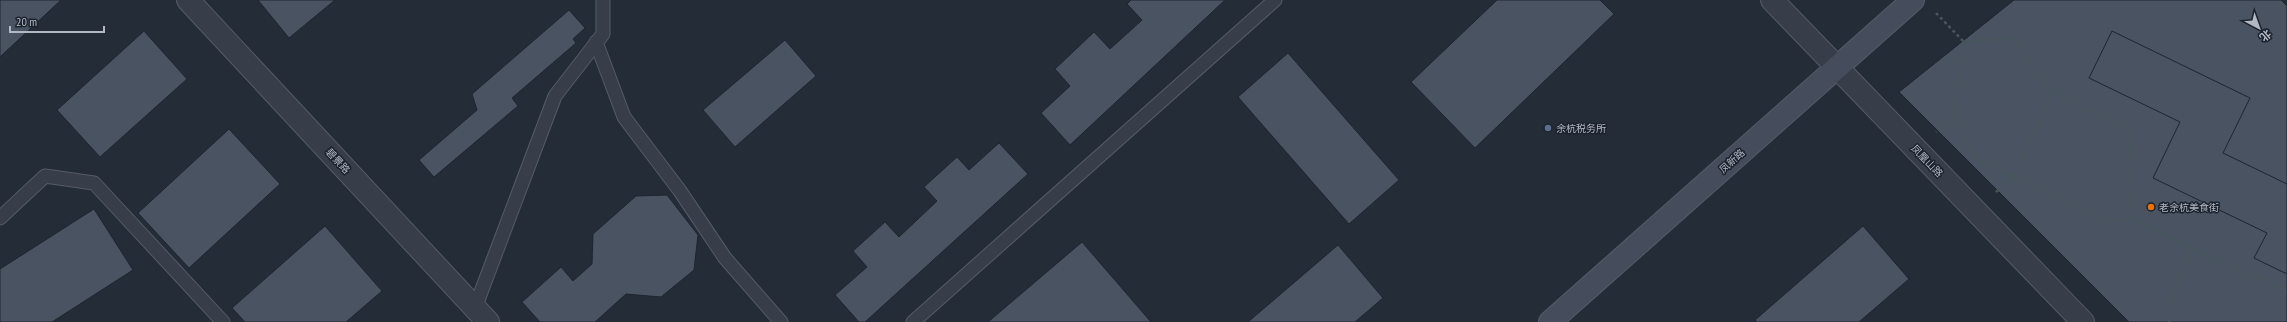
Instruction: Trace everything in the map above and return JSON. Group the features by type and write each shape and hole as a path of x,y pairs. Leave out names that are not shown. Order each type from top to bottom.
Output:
{"main road":[{"name":"凤新路","path":"1550,322 1913,0"}],"street":[{"name":"碧景路","path":"188,0 482,315"},
{"name":"凤凰山路","path":"1772,0 2083,322"}],"lane":[{"path":"482,315 555,96 603,34 603,0"},
{"path":"914,322 1275,0"},
{"path":"596,42 624,117 680,191 726,258 781,322"},
{"path":"0,218 45,176 94,183 224,322"}],"path":[{"path":"1934,11 1964,42"},
{"path":"1964,42 2013,38 2053,93 2129,130 2132,219"},
{"path":"1964,42 1953,116 1976,158 2103,222 2132,219 2287,291"},
{"path":"1975,211 2013,177 2053,93"},
{"path":"1917,150 1953,116"},
{"path":"2169,322 2176,284 2192,247"}],"building":[{"path":"0,0 61,0 0,57"},
{"path":"258,0 335,0 289,38"},
{"path":"1131,0 1225,0 1070,145 1041,113 1070,86 1055,69 1094,32 1110,49 1142,20 1127,4"},
{"path":"1497,0 1600,0 1614,14 1475,148 1411,82"},
{"name":"老余杭美食街","path":"2014,0 2281,0 2287,6 2287,322 2129,322 1899,92"},
{"path":"569,10 585,28 573,39 576,43 512,98 518,106 434,177 419,160 477,110 472,94"},
{"path":"144,31 187,79 100,157 57,110"},
{"path":"2112,31 2250,98 2223,153 2287,184 2287,274 2254,258 2267,233 2153,178 2180,122 2089,78"},
{"path":"785,40 816,76 735,147 703,110"},
{"path":"1288,53 1399,180 1349,224 1238,97"},
{"path":"229,129 280,184 189,268 138,213"},
{"path":"999,143 1028,174 865,322 859,322 835,295 867,267 853,251 885,222 899,237 937,201 924,187 957,157 969,170"},
{"path":"667,195 698,235 694,270 661,297 626,294 595,322 540,322 522,302 561,267 573,281 592,264 593,234 636,196"},
{"path":"94,209 133,270 52,322 0,322 0,269"},
{"path":"325,226 382,291 346,322 245,322 232,308"},
{"path":"1863,226 1909,279 1859,322 1757,322 1755,320"},
{"path":"1082,242 1151,322 988,322"},
{"path":"1338,245 1383,298 1355,322 1248,322"}],"place":[{"name":"余杭税务所","path":"1548,128"},
{"name":"老余杭美食街","path":"2151,207"}]}
